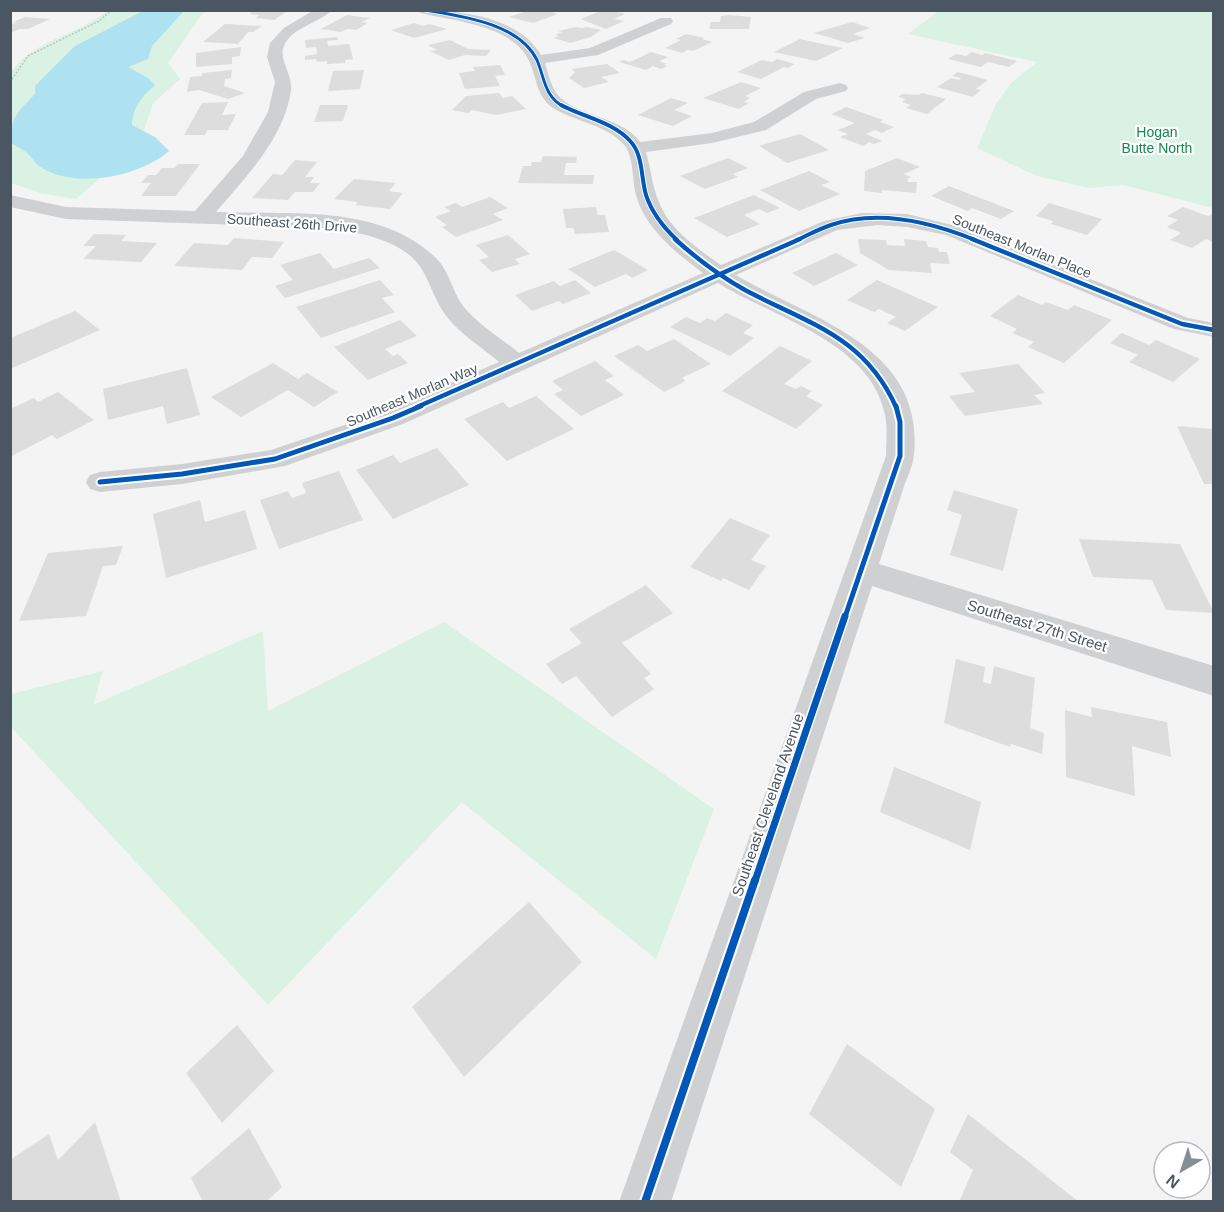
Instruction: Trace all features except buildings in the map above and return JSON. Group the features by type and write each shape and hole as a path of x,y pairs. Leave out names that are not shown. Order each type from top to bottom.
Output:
{"street":[{"path":"201,217 255,154 272,120 282,95 283,76 276,62 275,49 281,39 294,28 325,10"},
{"path":"425,10 468,18 511,35 527,46 537,60 545,90 558,104 618,131 636,148 646,202 666,230 718,274"},
{"path":"468,18 486,10"},
{"path":"537,60 593,52 666,21"},
{"path":"636,148 711,138 759,126 810,95 840,88"},
{"name":"Southeast 26th Drive","path":"10,201 66,213 326,222 364,227 389,235 413,249 430,264 447,300 457,314 516,363"},
{"name":"Southeast Morlan Place","path":"718,274 831,225 855,219 898,218 923,222 953,231 1182,324 1214,330"},
{"name":"Southeast Morlan Way","path":"100,482 182,474 275,459 393,418 718,274"},
{"name":"Southeast Cleveland Avenue","path":"645,1202 900,456 899,413 884,378 855,350 826,328 749,292 718,274"},
{"name":"Southeast 27th Street","path":"861,570 1214,681"}],"path":[{"path":"10,82 28,56 99,21 112,10"}],"green space":[{"path":"107,11 210,11 202,14 168,63 180,79 153,103 139,145 76,199 40,193 11,183 10,74 30,53"},
{"name":"Hogan Butte North","path":"939,11 1213,11 1213,208 1123,185 1089,188 1037,176 977,148 996,104 1011,83 1037,62 908,34"},
{"path":"444,622 714,809 656,959 462,802 268,1005 11,727 11,694 103,671 93,705 263,631 268,711"}],"water":[{"path":"143,11 184,11 152,46 148,59 128,67 148,78 155,85 139,102 134,112 132,125 155,137 169,151 141,168 124,174 88,179 53,173 39,166 26,152 11,143 12,126 16,115 35,94 35,86 75,46"}],"cycle path":[{"path":"425,10 471,19 505,31 519,39 530,49 537,61 544,85 553,100 612,128 630,141 637,151 644,188 652,210 677,240 695,257 726,279 815,324 855,349 887,386 899,416 900,456 645,1202"},
{"path":"100,482 182,474 275,459 393,418 831,225 862,219 907,220 953,231 1182,324 1214,330"}]}
